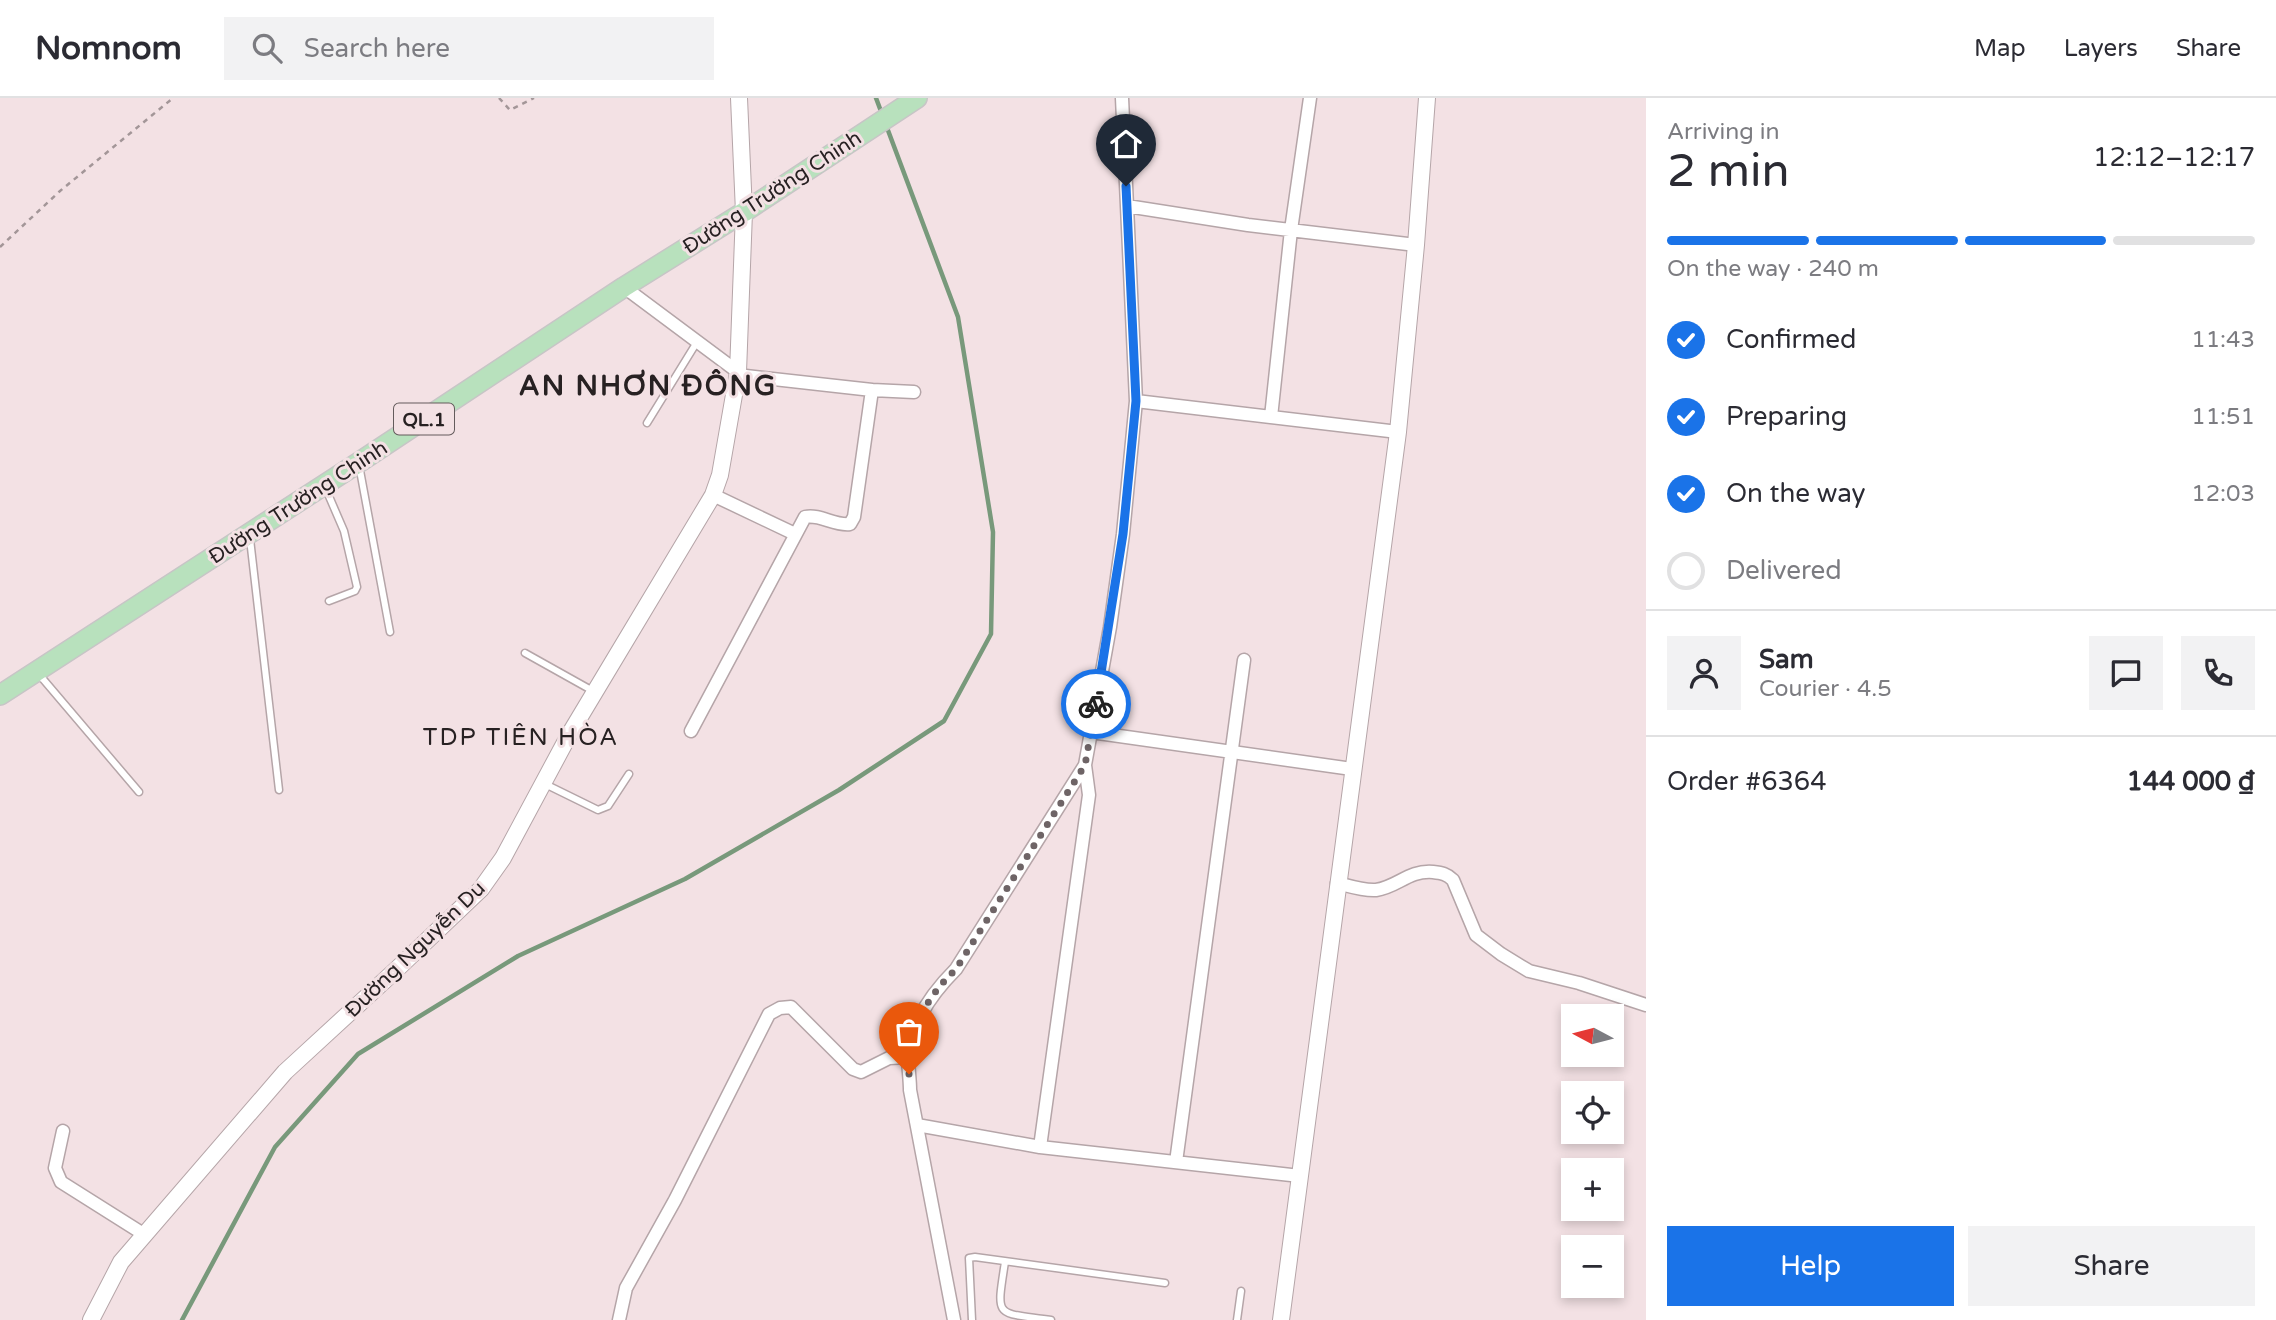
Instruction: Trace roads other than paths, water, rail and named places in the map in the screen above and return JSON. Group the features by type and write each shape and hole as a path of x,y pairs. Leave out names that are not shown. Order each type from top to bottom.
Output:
{"main road":[{"name":"Đường Trường Chinh","path":"0,695 914,100"}],"street":[{"name":"Đường Nguyễn Du","path":"91,1320 121,1262 285,1072 481,889 503,858 595,692 713,495 720,475 737,374 744,212 739,98"},
{"path":"1040,1147 1089,795 1085,765 1123,534 1136,401 1122,98"},
{"path":"1271,417 1291,230 1310,98"},
{"path":"1281,1320 1398,432 1427,98"},
{"path":"1126,206 1416,245"},
{"path":"624,287 737,374 872,390 914,392"},
{"path":"691,731 805,517 814,515 842,525 850,524 854,517 872,390"},
{"path":"1136,401 1398,432"},
{"path":"713,495 795,534"},
{"path":"1176,1162 1244,660"},
{"path":"1091,732 1352,769"},
{"path":"954,1320 911,1090 908,1057 912,1036 923,1009 938,987 956,969 1085,765"},
{"path":"1337,883 1373,890 1391,886 1409,875 1422,872 1444,874 1453,880 1476,935 1501,954 1529,971 1646,1004"},
{"path":"619,1320 626,1288 675,1200 769,1014 780,1008 792,1007 853,1069 861,1072 889,1058 908,1057"},
{"path":"917,1125 1040,1147 1300,1176"},
{"path":"62,1131 55,1168 61,1182 145,1234"}],"lane":[{"path":"647,423 697,342"},
{"path":"358,463 390,632"},
{"path":"324,485 344,531 357,587 352,593 328,601"},
{"path":"249,534 279,789"},
{"path":"525,653 595,692"},
{"path":"36,671 139,792"},
{"path":"543,783 598,810 608,806 629,774"},
{"path":"972,1320 969,1258 1165,1283"},
{"path":"1005,1262 1000,1308 1006,1314 1051,1320"},
{"path":"1237,1320 1241,1291"}],"waterway":[{"path":"876,98 882,114"},
{"path":"182,1320 275,1147 358,1054 518,956 685,879 839,790 944,721 991,634 993,532 958,317 886,125"}],"district":[{"name":"AN NHƠN ĐÔNG","path":"648,385"},
{"name":"TDP TIÊN HÒA","path":"521,737"}]}
